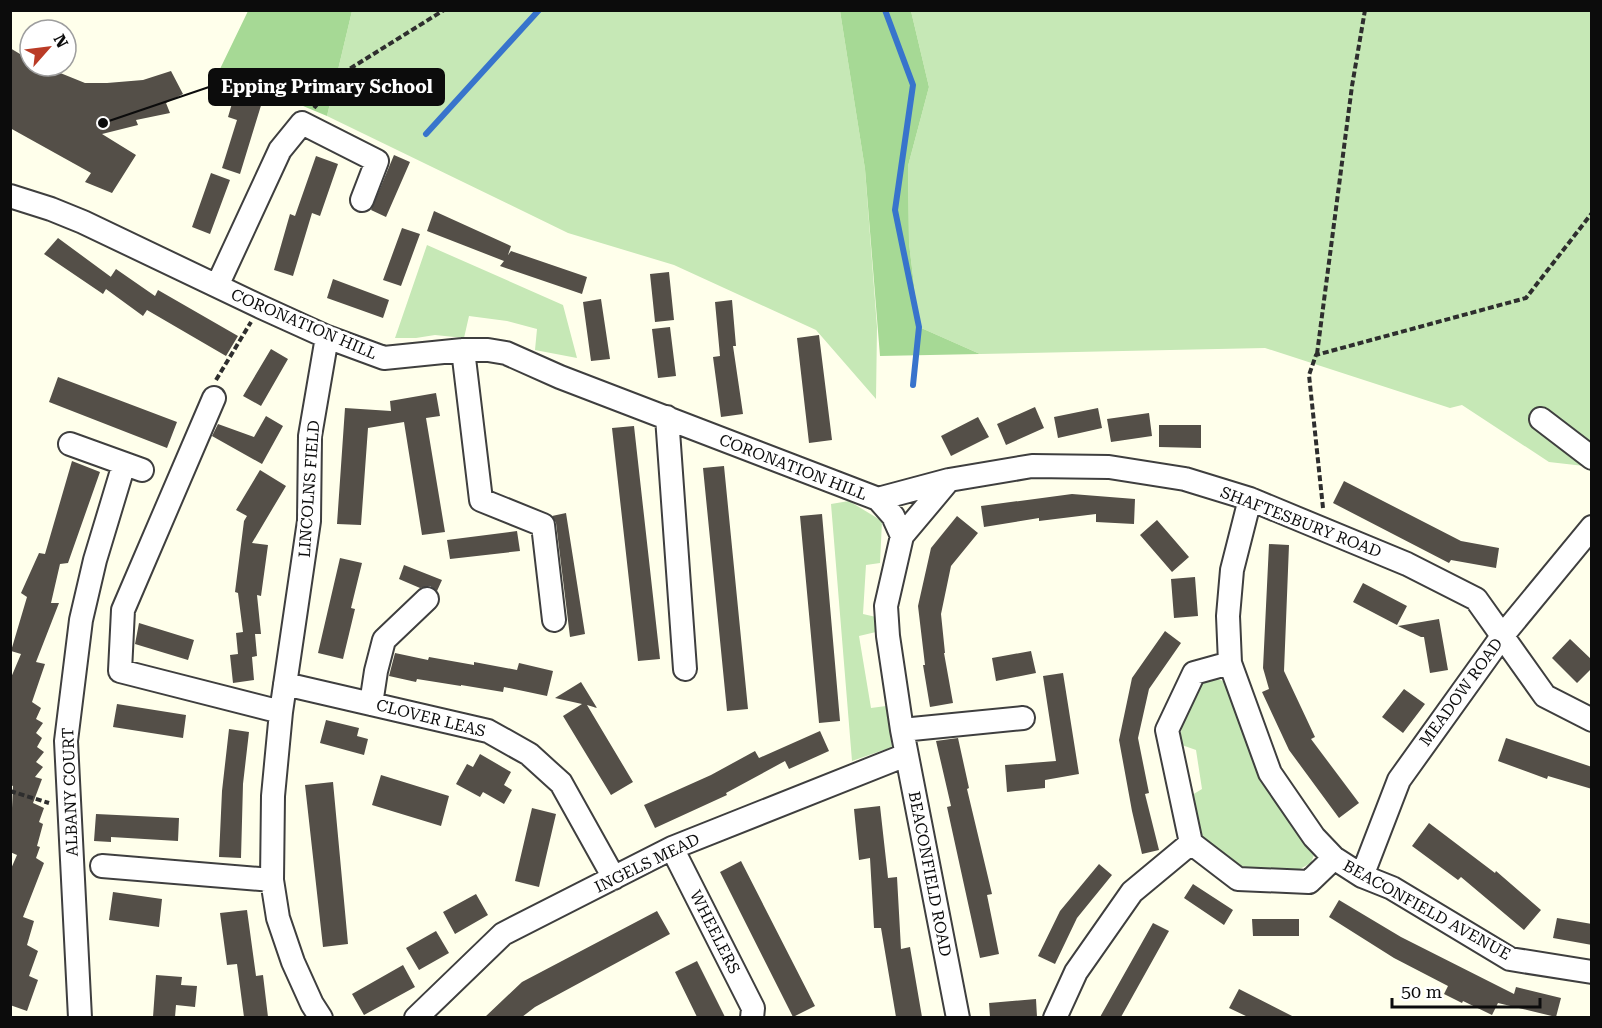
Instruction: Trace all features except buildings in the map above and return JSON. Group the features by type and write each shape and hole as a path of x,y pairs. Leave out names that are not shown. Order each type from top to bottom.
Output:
{"street":[{"path":"302,123 377,161 362,200"},
{"name":"CORONATION HILL","path":"217,286 280,150 302,123"},
{"name":"CORONATION HILL","path":"10,196 83,222 327,337 384,358 463,350 488,350 506,354 560,377 878,499 893,516 902,536"},
{"name":"LINCOLNS FIELD","path":"321,1017 312,1004 293,962 278,918 272,880 273,796 281,712 309,521 310,436 327,337"},
{"path":"463,350 481,500 543,525 554,620"},
{"path":"214,398 123,610 120,671 281,712"},
{"path":"666,417 685,669"},
{"path":"1541,419 1592,458"},
{"name":"ALBANY COURT","path":"70,444 133,467 95,560 81,620 66,741 80,1017"},
{"name":"SHAFTESBURY ROAD","path":"878,499 949,480 1032,466 1109,467 1185,479 1250,499 1407,564 1476,599 1545,696 1592,720"},
{"path":"902,536 949,480"},
{"name":"BEACONFIELD AVENUE","path":"1250,499 1232,570 1228,616 1230,663 1270,773 1314,837 1334,858 1362,876 1392,888 1510,959 1592,972"},
{"name":"MEADOW ROAD","path":"1362,876 1398,780 1503,635 1592,527"},
{"name":"BEACONFIELD ROAD","path":"902,536 886,606 888,636 906,755 958,1017"},
{"path":"371,704 384,640 427,598"},
{"path":"1055,1017 1076,972 1132,892 1191,843 1167,730 1194,673 1230,663"},
{"name":"CLOVER LEAS","path":"285,684 488,731 529,754 561,783 614,878"},
{"path":"902,730 1023,718"},
{"name":"INGELS MEAD","path":"418,1017 504,934 672,848 906,755"},
{"name":"BEACONFIELD AVENUE","path":"1191,843 1238,879 1309,882 1334,858"},
{"name":"WHEELERS","path":"672,848 753,1008 752,1017"},
{"path":"102,866 272,880"}],"path":[{"path":"302,123 343,73 444,10"},
{"path":"1326,530 1309,375 1317,355 1352,86 1365,10"},
{"path":"1317,355 1526,298 1592,213"},
{"path":"214,398 207,394 261,307"},
{"path":"10,791 70,810"}],"green space":[{"path":"248,11 352,11 327,116 219,71"},
{"path":"352,11 840,11 865,169 877,327 876,399 816,330 674,265 568,233 327,116"},
{"path":"840,11 911,11 929,87 908,166 909,243 919,327 980,354 880,356 865,169"},
{"path":"911,11 1591,11 1591,472 1584,466 1549,462 1462,405 1450,408 1265,348 980,354 919,327 909,243 908,166 929,87"},
{"path":"427,245 563,305 577,358 535,350 537,329 507,321 469,316 464,338 435,335 395,338"},
{"path":"849,501 882,521 880,563 866,565 863,614 876,617 876,632 859,636 871,708 886,706 892,747 852,761 831,504"},
{"path":"1208,675 1225,682 1315,852 1311,863 1298,870 1265,871 1238,865 1213,849 1198,833 1187,798 1202,789 1196,750 1179,744 1183,721 1194,686"}],"waterway":[{"path":"426,134 539,10"},
{"path":"885,10 913,85 895,210 919,327 913,385"}],"place":[{"name":"Epping Primary School","path":"103,123"}]}
